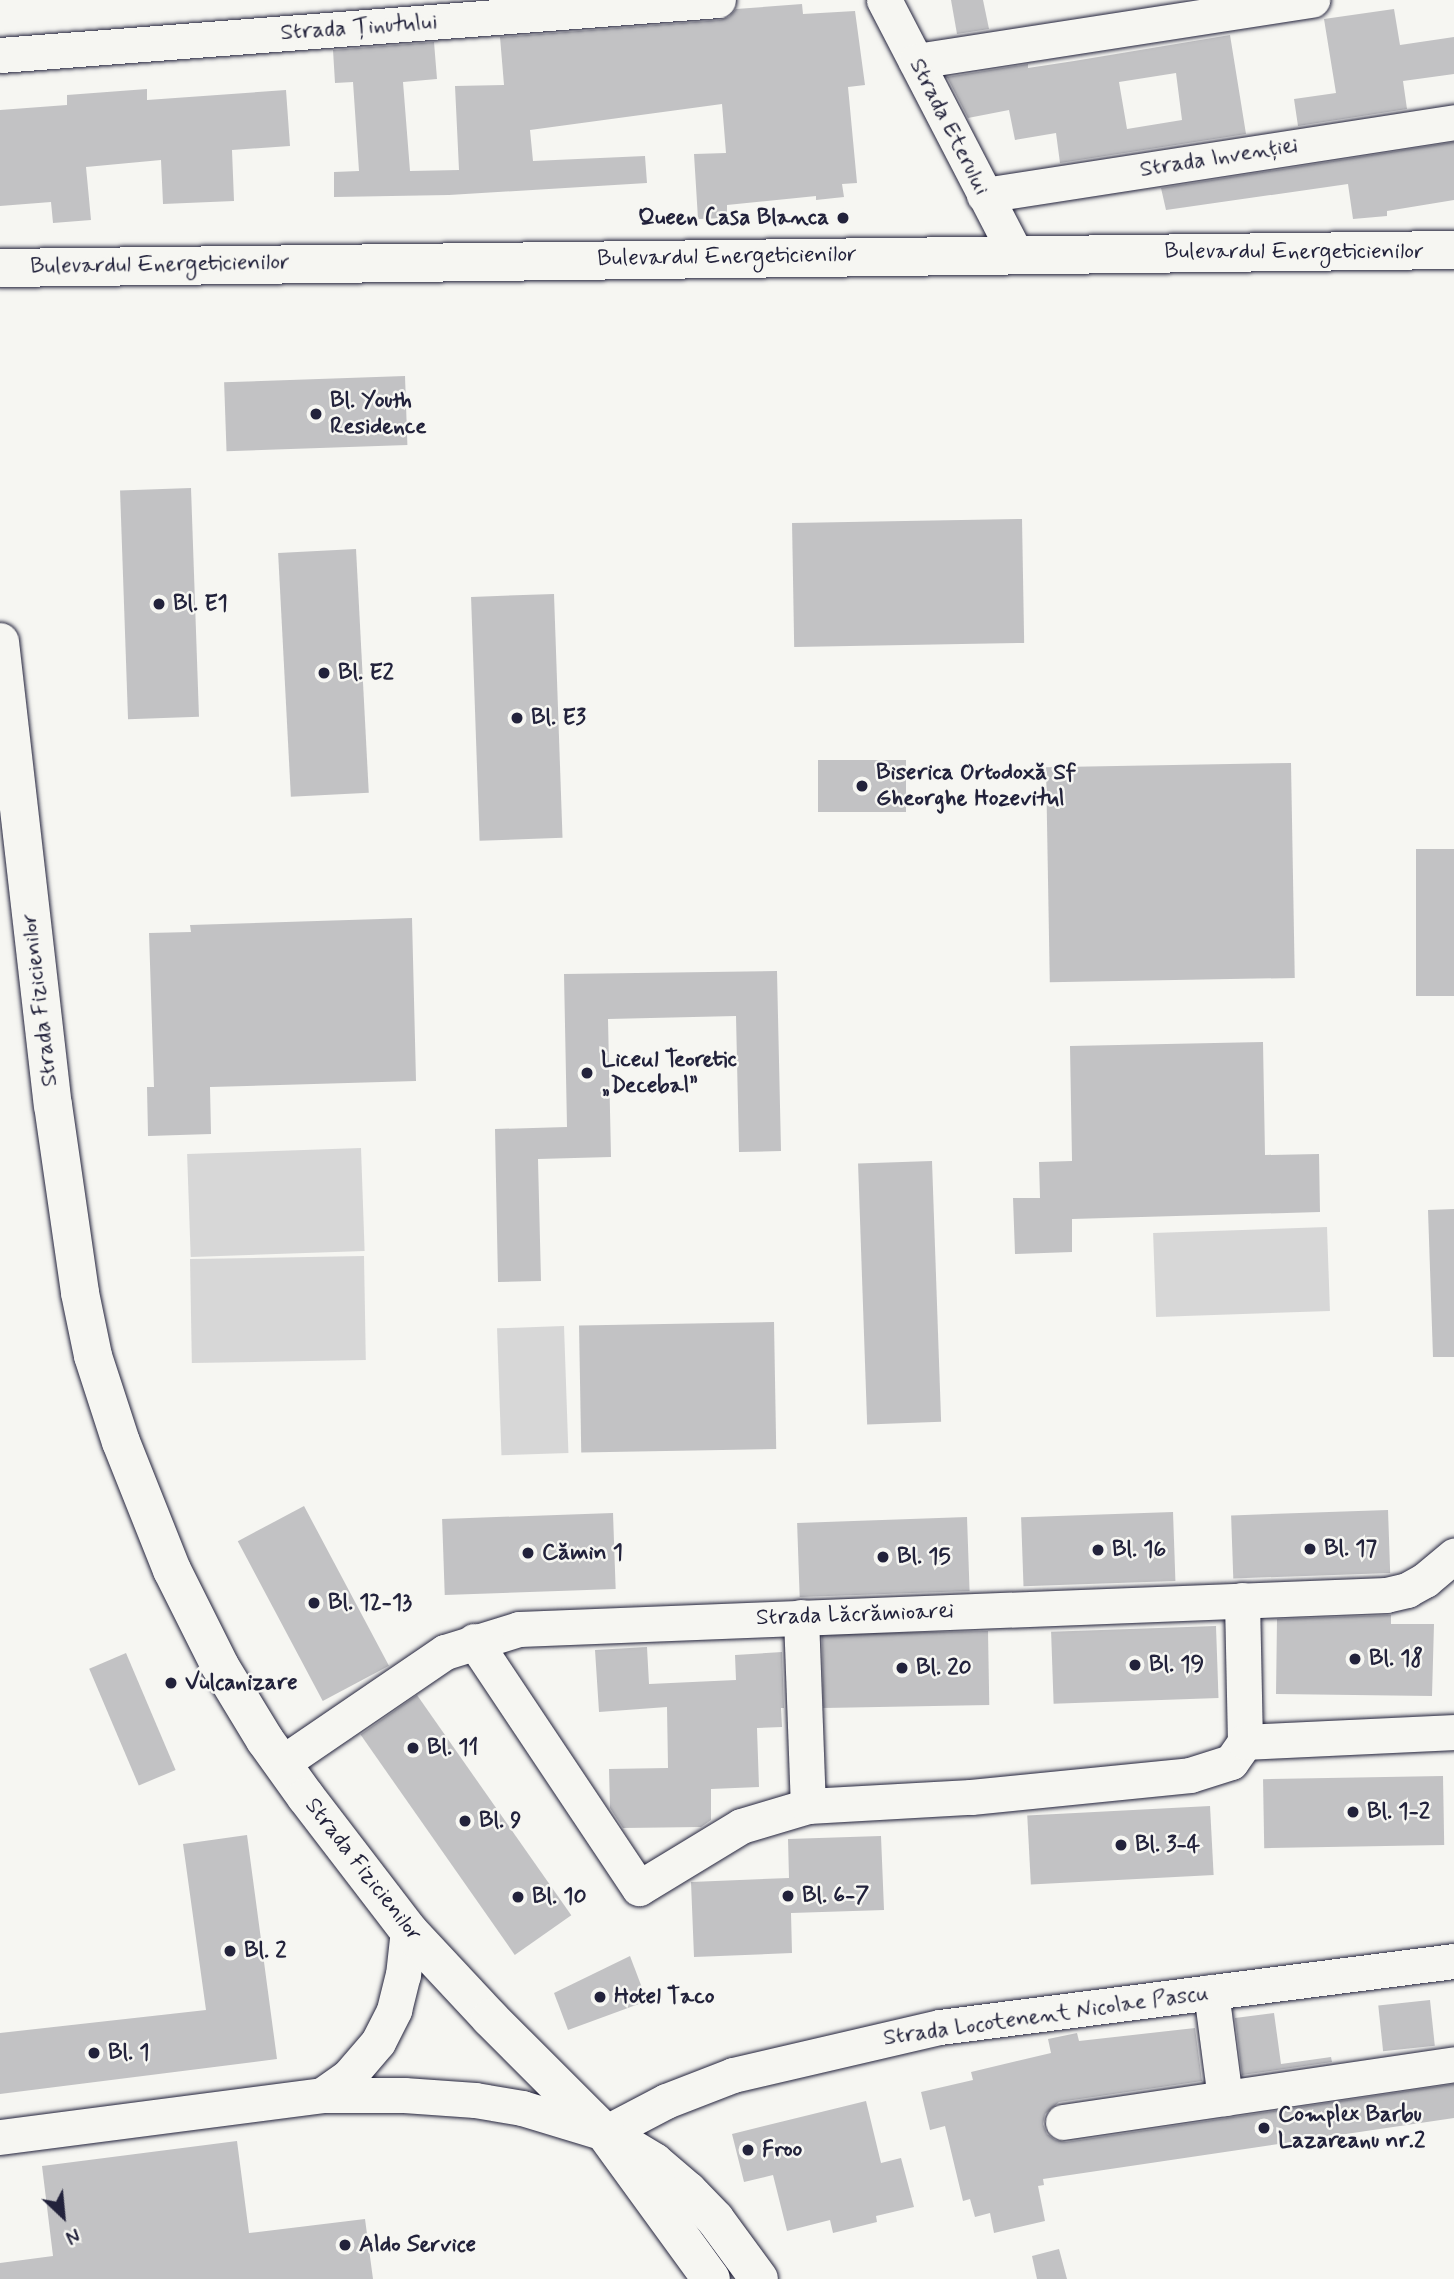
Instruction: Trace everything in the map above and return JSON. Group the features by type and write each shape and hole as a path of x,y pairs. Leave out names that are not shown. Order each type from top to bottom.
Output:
{"street":[{"name":"Strada Ținutului","path":"0,55 718,0"},
{"name":"Strada Eterului","path":"884,0 1014,254"},
{"path":"916,61 1312,0"},
{"name":"Strada Invenției","path":"984,195 1454,122"},
{"name":"Bulevardul Energeticienilor","path":"0,268 1454,250"},
{"name":"Strada Fizicienilor","path":"0,642 53,1105 80,1293 93,1356 89,1390 126,1496 144,1538 172,1570 219,1666 282,1763 408,1930 605,2133 711,2279"},
{"name":"Strada Lăcrămioarei","path":"282,1763 459,1646 519,1629 1386,1595 1416,1585 1454,1556"},
{"path":"459,1646 639,1888 741,1826 808,1806 971,1797 1190,1775 1231,1762 1245,1742 1242,1600"},
{"path":"801,1617 808,1806"},
{"path":"1245,1742 1454,1732"},
{"path":"322,2095 348,2077 378,2042 394,2010 404,1970 408,1930"},
{"name":"Strada Locotenent Nicolae Pascu","path":"605,2133 691,2090 778,2062 940,2027 1454,1961"},
{"path":"1212,1992 1224,2098"},
{"path":"1063,2122 1454,2064"},
{"path":"0,2137 322,2095 404,2095 475,2100 522,2108 605,2133"},
{"name":"Strada Fizicienilor","path":"605,2133 654,2162 688,2191 715,2219 759,2279"}],"shaded area":[{"path":"361,1148 365,1251 191,1257 187,1154"},
{"path":"1327,1227 1330,1311 1156,1317 1153,1233"},
{"path":"364,1256 366,1360 192,1363 190,1259"},
{"path":"564,1326 568,1453 501,1455 497,1328"}],"building":[{"path":"951,0 983,0 989,29 957,34"},
{"path":"802,4 803,14 855,11 865,85 848,87 857,183 842,184 844,197 816,200 816,196 727,205 727,218 698,219 694,154 726,153 722,104 530,130 533,161 645,156 647,183 449,195 334,197 334,172 359,171 353,82 335,83 333,50 434,42 437,79 403,82 410,171 459,170 455,86 504,85 500,37 720,20 729,17 736,9"},
{"path":"1394,9 1400,45 1454,37 1454,74 1403,81 1407,109 1298,126 1294,99 1336,93 1324,19"},
{"path":"1230,35 1246,134 1060,163 1056,133 1015,140 1009,110 968,118 947,77 1028,64 1028,68","holes":["1176,73 1182,120 1127,129 1119,82"]},
{"path":"147,89 147,100 286,90 290,146 232,150 234,201 163,204 161,160 86,167 91,220 53,223 51,202 0,206 0,110 67,105 67,95"},
{"path":"1454,142 1454,200 1387,211 1387,216 1353,219 1348,184 1166,210 1161,188"},
{"name":"Bl. Youth Residence","path":"405,376 407,445 227,451 224,382"},
{"name":"Bl. E1","path":"191,488 199,717 128,719 120,490"},
{"path":"1022,519 1024,643 794,647 792,523"},
{"name":"Bl. E2","path":"356,549 369,793 291,797 278,553"},
{"name":"Bl. E3","path":"554,594 563,838 480,841 471,597"},
{"name":"Biserica Ortodoxă Sf Gheorghe Hozevitul","path":"818,760 906,760 906,812 818,812"},
{"path":"1291,763 1295,978 1050,982 1046,767"},
{"path":"1416,849 1454,849 1454,996 1416,996"},
{"path":"412,918 416,1081 210,1087 211,1134 148,1136 147,1087 154,1087 149,933 191,932 190,925"},
{"name":"Liceul Teoretic „Decebal”","path":"777,971 781,1151 739,1152 736,1016 608,1019 611,1157 538,1159 541,1281 498,1282 495,1129 567,1127 564,974"},
{"path":"1263,1042 1265,1155 1319,1154 1320,1212 1072,1219 1072,1252 1015,1254 1013,1198 1040,1198 1039,1162 1072,1161 1070,1046"},
{"path":"932,1161 941,1422 867,1424 858,1164"},
{"path":"1454,1209 1454,1357 1433,1357 1428,1210"},
{"path":"774,1322 776,1449 581,1452 579,1325"},
{"name":"Bl. 12-13","path":"304,1506 389,1666 323,1701 238,1541"},
{"name":"Bl. 17","path":"1388,1510 1390,1573 1233,1578 1231,1515"},
{"name":"Bl. 16","path":"1173,1512 1175,1581 1024,1586 1021,1517"},
{"name":"Cămin 1","path":"613,1513 616,1589 445,1595 442,1519"},
{"name":"Bl. 15","path":"967,1517 970,1591 800,1597 797,1523"},
{"name":"Bl. 18","path":"1391,1615 1391,1624 1434,1624 1432,1696 1276,1694 1277,1619"},
{"name":"Bl. 19","path":"1216,1626 1219,1698 1054,1704 1051,1632"},
{"name":"Bl. 20","path":"988,1631 989,1705 823,1708 822,1634"},
{"path":"647,1647 649,1684 736,1680 735,1655 782,1652 782,1727 757,1728 759,1787 711,1789 711,1820 701,1827 623,1828 610,1808 609,1769 668,1768 667,1707 599,1712 595,1650"},
{"path":"126,1653 176,1770 139,1786 89,1669"},
{"path":"417,1695 571,1915 515,1955 360,1735"},
{"name":"Bl. 1-2","path":"1443,1776 1444,1845 1264,1848 1263,1779"},
{"name":"Bl. 3-4","path":"1210,1806 1214,1875 1031,1884 1027,1816"},
{"path":"247,1835 277,2059 0,2094 0,2033 206,2010 183,1844"},
{"name":"Bl. 6-7","path":"881,1836 884,1910 791,1913 792,1953 694,1957 691,1882 789,1878 788,1839"},
{"name":"Hotel Taco","path":"630,1956 647,2001 568,2030 554,1993"},
{"path":"1430,2000 1435,2046 1383,2051 1378,2005"},
{"path":"1274,2013 1281,2064 1331,2057 1332,2062 1242,2075 1235,2018"},
{"path":"1195,2028 1202,2081 1059,2102 1045,2114 1043,2124 1047,2134 1055,2140 1066,2142 1454,2084 1454,2118 1043,2179 1044,2185 1038,2186 1045,2221 994,2233 990,2213 975,2217 970,2199 963,2201 945,2126 930,2130 921,2092 973,2080 971,2072 1051,2053 1048,2039 1077,2033 1079,2041"},
{"path":"866,2101 881,2163 901,2158 914,2207 876,2216 877,2222 833,2233 830,2220 787,2231 773,2175 744,2182 732,2134"},
{"path":"237,2141 249,2233 365,2219 373,2279 0,2279 0,2263 53,2256 42,2166"},
{"path":"1059,2249 1067,2279 1037,2279 1032,2256"}],"place":[{"name":"Queen Casa Blanca","path":"843,218"},
{"name":"Bl. Youth Residence","path":"316,414"},
{"name":"Bl. E1","path":"159,604"},
{"name":"Bl. E2","path":"324,673"},
{"name":"Bl. E3","path":"517,718"},
{"name":"Biserica Ortodoxă Sf Gheorghe Hozevitul","path":"862,786"},
{"name":"Liceul Teoretic „Decebal”","path":"587,1073"},
{"name":"Bl. 17","path":"1310,1549"},
{"name":"Bl. 16","path":"1098,1550"},
{"name":"Cămin 1","path":"528,1553"},
{"name":"Bl. 15","path":"883,1557"},
{"name":"Bl. 12-13","path":"314,1603"},
{"name":"Bl. 18","path":"1355,1659"},
{"name":"Bl. 19","path":"1135,1665"},
{"name":"Bl. 20","path":"902,1668"},
{"name":"Vulcanizare","path":"171,1683"},
{"name":"Bl. 11","path":"413,1748"},
{"name":"Bl. 1-2","path":"1353,1812"},
{"name":"Bl. 9","path":"465,1821"},
{"name":"Bl. 3-4","path":"1121,1845"},
{"name":"Bl. 6-7","path":"788,1896"},
{"name":"Bl. 10","path":"518,1897"},
{"name":"Bl. 2","path":"230,1951"},
{"name":"Hotel Taco","path":"600,1997"},
{"name":"Bl. 1","path":"94,2053"},
{"name":"Complex Barbu Lazareanu nr.2","path":"1264,2128"},
{"name":"Froo","path":"748,2150"},
{"name":"Aldo Service","path":"345,2245"}]}
